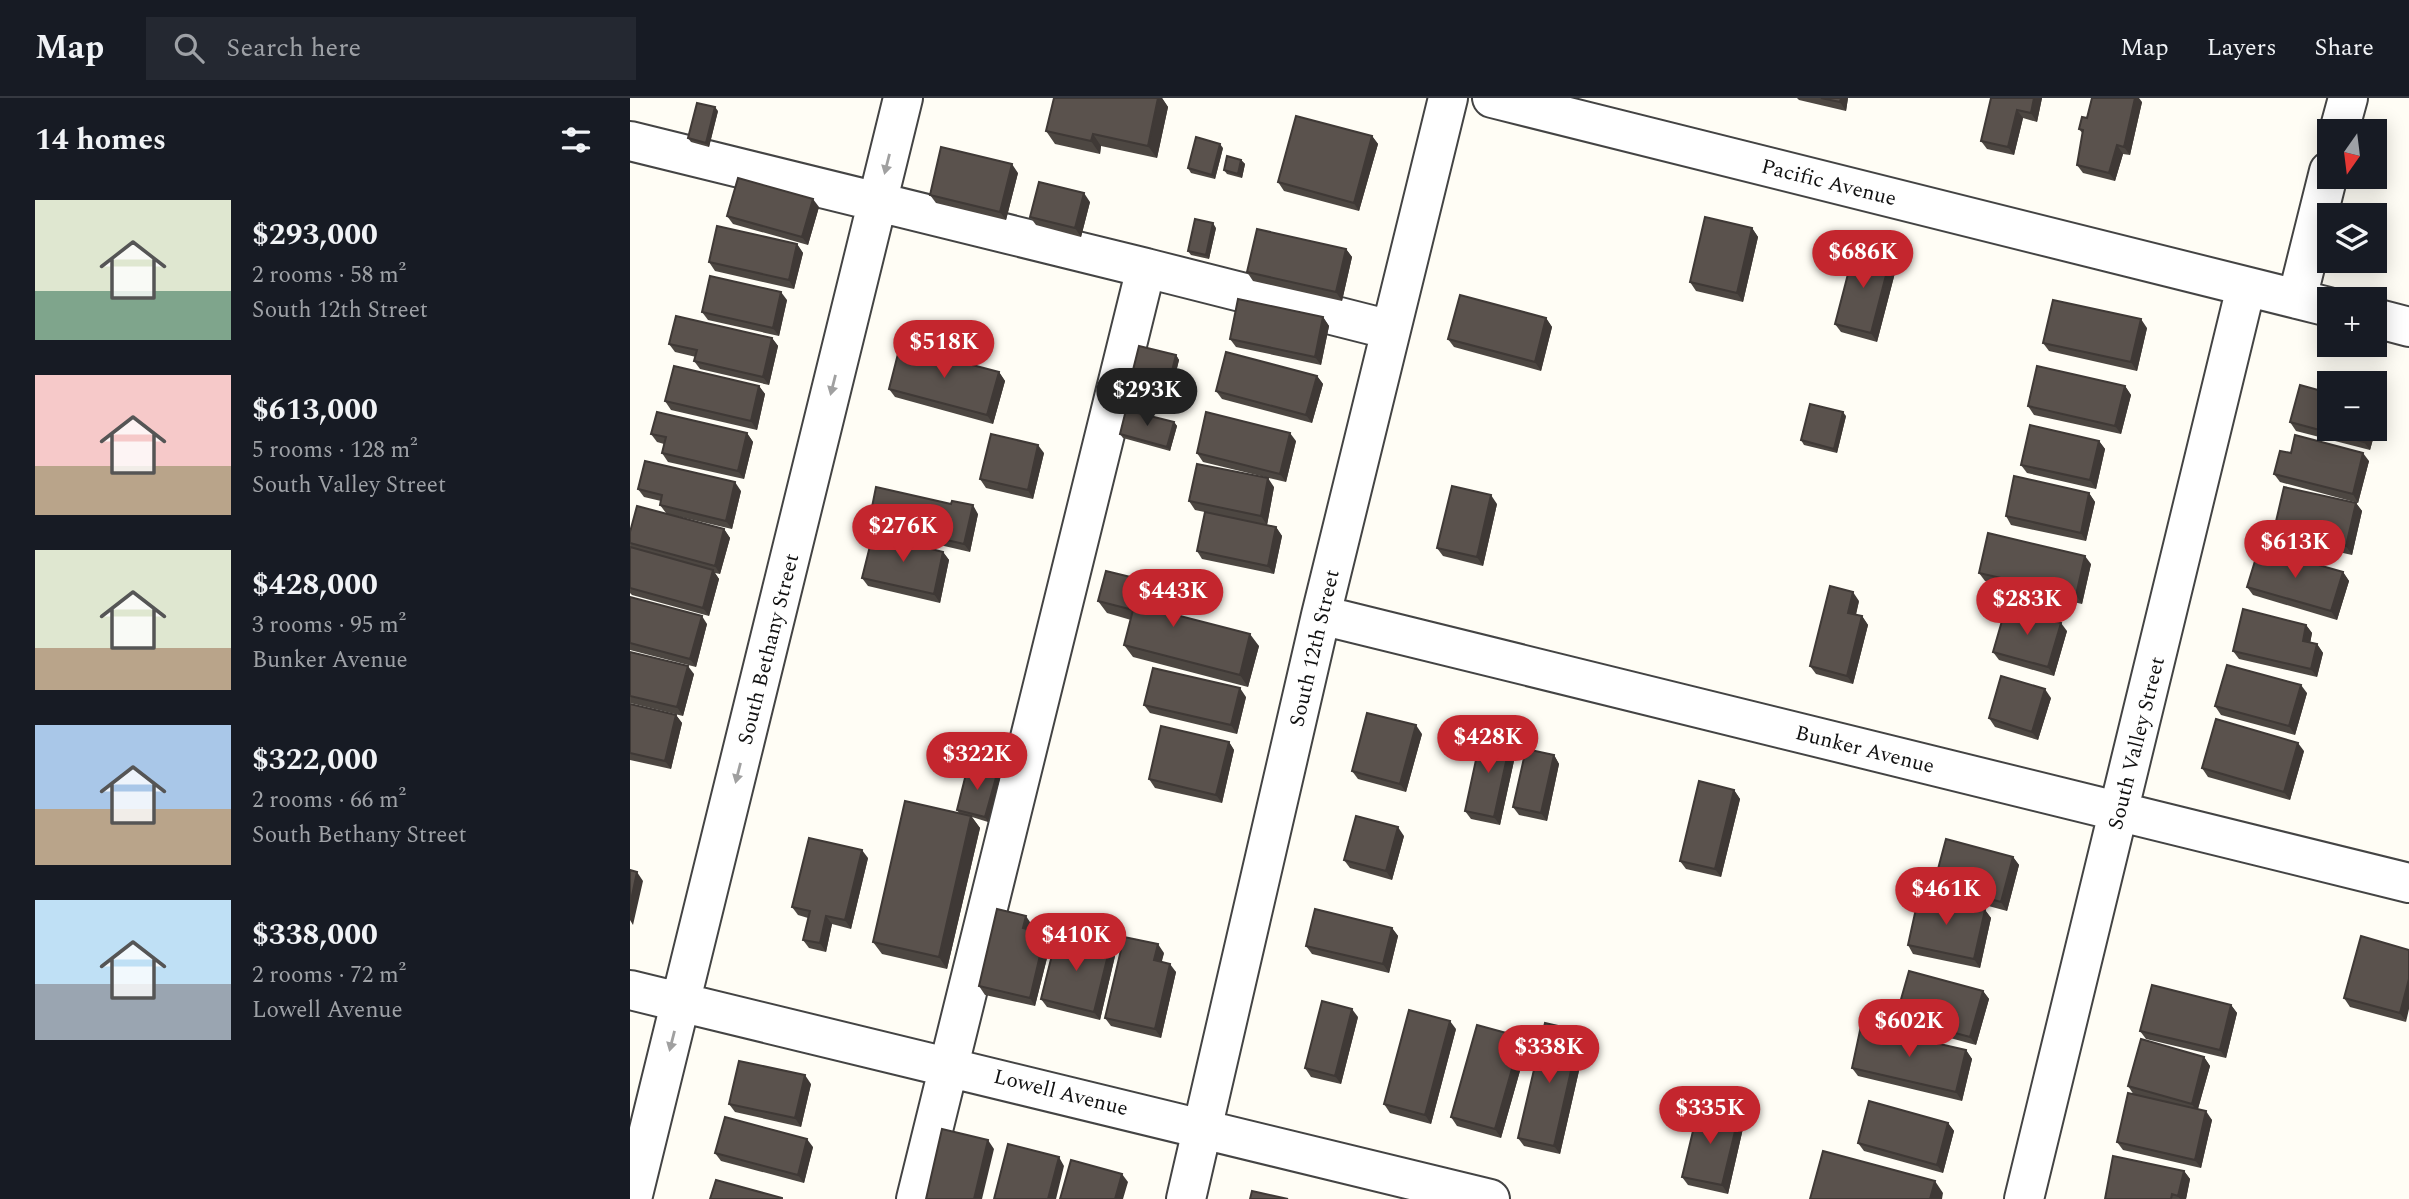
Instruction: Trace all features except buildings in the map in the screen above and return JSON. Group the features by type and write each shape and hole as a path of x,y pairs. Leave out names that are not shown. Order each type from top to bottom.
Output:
{"street":[{"name":"South Bethany Street","path":"632,1199 903,98"},
{"name":"South 12th Street","path":"1186,1199 1321,615 1448,98"},
{"name":"Pacific Avenue","path":"1492,98 2313,303"},
{"path":"2342,119 2348,98"},
{"path":"630,141 1391,330"},
{"path":"2313,303 2327,189"},
{"path":"916,1199 1146,268"},
{"name":"South Valley Street","path":"2024,1199 2246,287"},
{"path":"2387,321 2409,327"},
{"name":"Bunker Avenue","path":"1321,615 2409,883"},
{"name":"Lowell Avenue","path":"630,990 1203,1127 1490,1199"}]}
